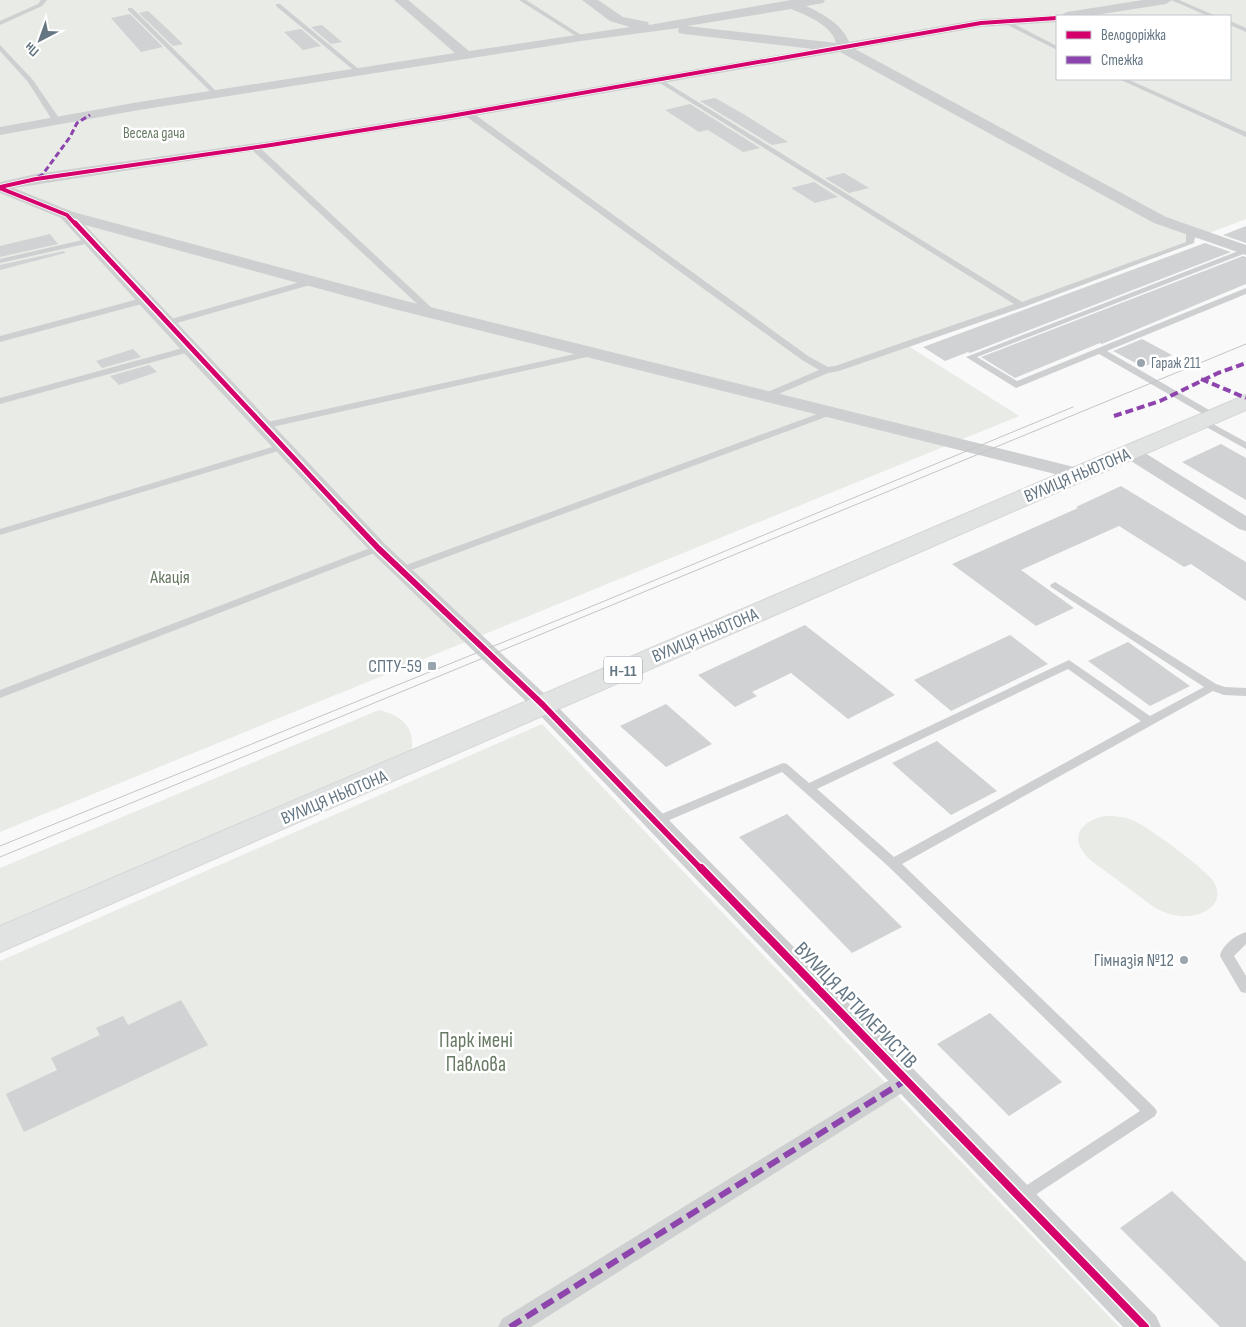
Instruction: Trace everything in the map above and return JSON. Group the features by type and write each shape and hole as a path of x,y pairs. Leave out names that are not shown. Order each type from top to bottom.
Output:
{"main road":[{"name":"ВУЛИЦЯ НЬЮТОНА","path":"0,940 1246,402"}],"street":[{"path":"400,0 466,55"},
{"path":"588,0 625,23 844,48 1160,220 1189,232 1246,250"},
{"path":"0,131 216,94 581,37 662,27 788,2 819,0"},
{"path":"1072,15 1166,0"},
{"path":"788,2 804,9 831,26 840,35 844,48"},
{"path":"0,188 36,179 255,148 467,113 980,23 1056,18"},
{"path":"0,188 67,215 314,282 1079,474"},
{"name":"ВУЛИЦЯ АРТИЛЕРИСТІВ","path":"67,215 190,349 378,548 543,705 1144,1327"},
{"path":"1130,452 1246,525"},
{"path":"510,1327 906,1080"}],"lane":[{"path":"0,23 40,5 44,0"},
{"path":"522,0 581,37"},
{"path":"1174,0 1211,15"},
{"path":"278,5 359,72"},
{"path":"130,9 216,94"},
{"path":"1004,21 1056,47"},
{"path":"1231,23 1246,30"},
{"path":"0,47 31,81 57,120"},
{"path":"657,79 1021,305"},
{"path":"1124,80 1246,135"},
{"path":"467,113 805,358 826,370"},
{"path":"255,148 431,312"},
{"path":"766,396 826,370 836,369 1021,305 1190,243 1191,236 1189,232"},
{"path":"0,261 91,240"},
{"path":"1246,250 970,357 1016,385 1246,291"},
{"path":"167,323 314,282"},
{"path":"0,338 146,300"},
{"path":"0,401 190,349"},
{"path":"1100,351 1207,418 1246,446"},
{"path":"263,426 593,353"},
{"path":"402,570 831,412"},
{"path":"0,532 282,447"},
{"path":"0,694 378,548"},
{"path":"1055,585 1212,687 1224,691 1246,692"},
{"path":"808,788 1069,664 1150,722"},
{"path":"893,863 1212,687"},
{"path":"656,821 784,766 893,863 1150,1112 1020,1198"},
{"path":"1246,936 1228,951 1227,956 1246,988"}],"green space":[{"path":"0,0 1246,0 1246,219 910,347 1019,416 0,832"},
{"path":"379,710 395,716 406,724 411,737 411,754 0,927 0,868"},
{"name":"Парк імені Павлова","path":"542,724 1119,1327 0,1327 0,961"},
{"path":"1105,816 1122,817 1134,821 1191,860 1214,882 1217,898 1214,904 1209,909 1196,915 1180,916 1167,913 1155,908 1092,861 1080,846 1079,834 1086,824"}],"building":[{"path":"148,11 183,44 173,46 139,13"},
{"path":"130,14 163,47 141,52 111,18"},
{"path":"322,25 342,42 331,44 311,27"},
{"path":"301,29 321,46 303,50 284,32"},
{"path":"715,98 788,142 772,145 700,101"},
{"path":"690,104 760,148 743,152 708,130 699,132 665,110"},
{"path":"844,173 869,188 849,193 825,178"},
{"path":"814,182 838,197 815,203 791,188"},
{"path":"1246,226 1246,243 1223,235"},
{"path":"50,234 58,244 0,257 0,246"},
{"path":"1205,243 1231,252 945,361 923,347"},
{"path":"64,251 65,253 0,270 0,265"},
{"path":"1243,256 1246,257 1246,284 1015,378 981,357"},
{"path":"1142,339 1172,355 1143,367 1113,351"},
{"path":"133,349 141,357 102,368 96,361"},
{"path":"149,365 157,372 119,385 110,376"},
{"path":"1221,444 1246,458 1246,500 1182,462"},
{"path":"1121,486 1246,562 1246,601 1191,564 1184,567 1119,526 1021,570 1074,608 1036,626 952,564 1078,508 1076,507"},
{"path":"805,625 895,695 848,719 791,673 752,692 757,696 735,707 698,675"},
{"path":"1010,635 1048,664 951,711 914,680"},
{"path":"1128,642 1190,686 1150,706 1088,661"},
{"path":"666,704 712,744 666,767 620,726"},
{"path":"937,741 997,791 951,815 892,763"},
{"path":"787,814 902,927 852,953 739,837"},
{"path":"181,1000 208,1045 24,1132 6,1094 57,1070 51,1058 100,1035 96,1028 123,1016 128,1025"},
{"path":"990,1013 1062,1082 1009,1116 937,1044"},
{"path":"1172,1191 1246,1262 1246,1327 1220,1327 1120,1228"}],"tram line":[{"path":"0,857 1246,344"},
{"path":"0,846 590,607 1073,407"}],"marked path":[{"path":"38,177 43,174 70,137 77,123 90,115"},
{"path":"1114,416 1160,401 1218,373 1246,363"},
{"path":"1201,379 1246,398"},
{"path":"510,1327 906,1080"}],"cycle path":[{"path":"0,187 36,179 271,145 445,117 981,23 1056,18"},
{"path":"0,188 67,215 190,349 378,548 543,705 1145,1327"}],"place":[{"name":"Гараж 211","path":"1141,363"},
{"name":"СПТУ-59","path":"432,666"},
{"name":"Гімназія №12","path":"1184,960"}],"park label":[{"name":"Весела дача","path":"154,133"},
{"name":"Акація","path":"170,577"}]}
